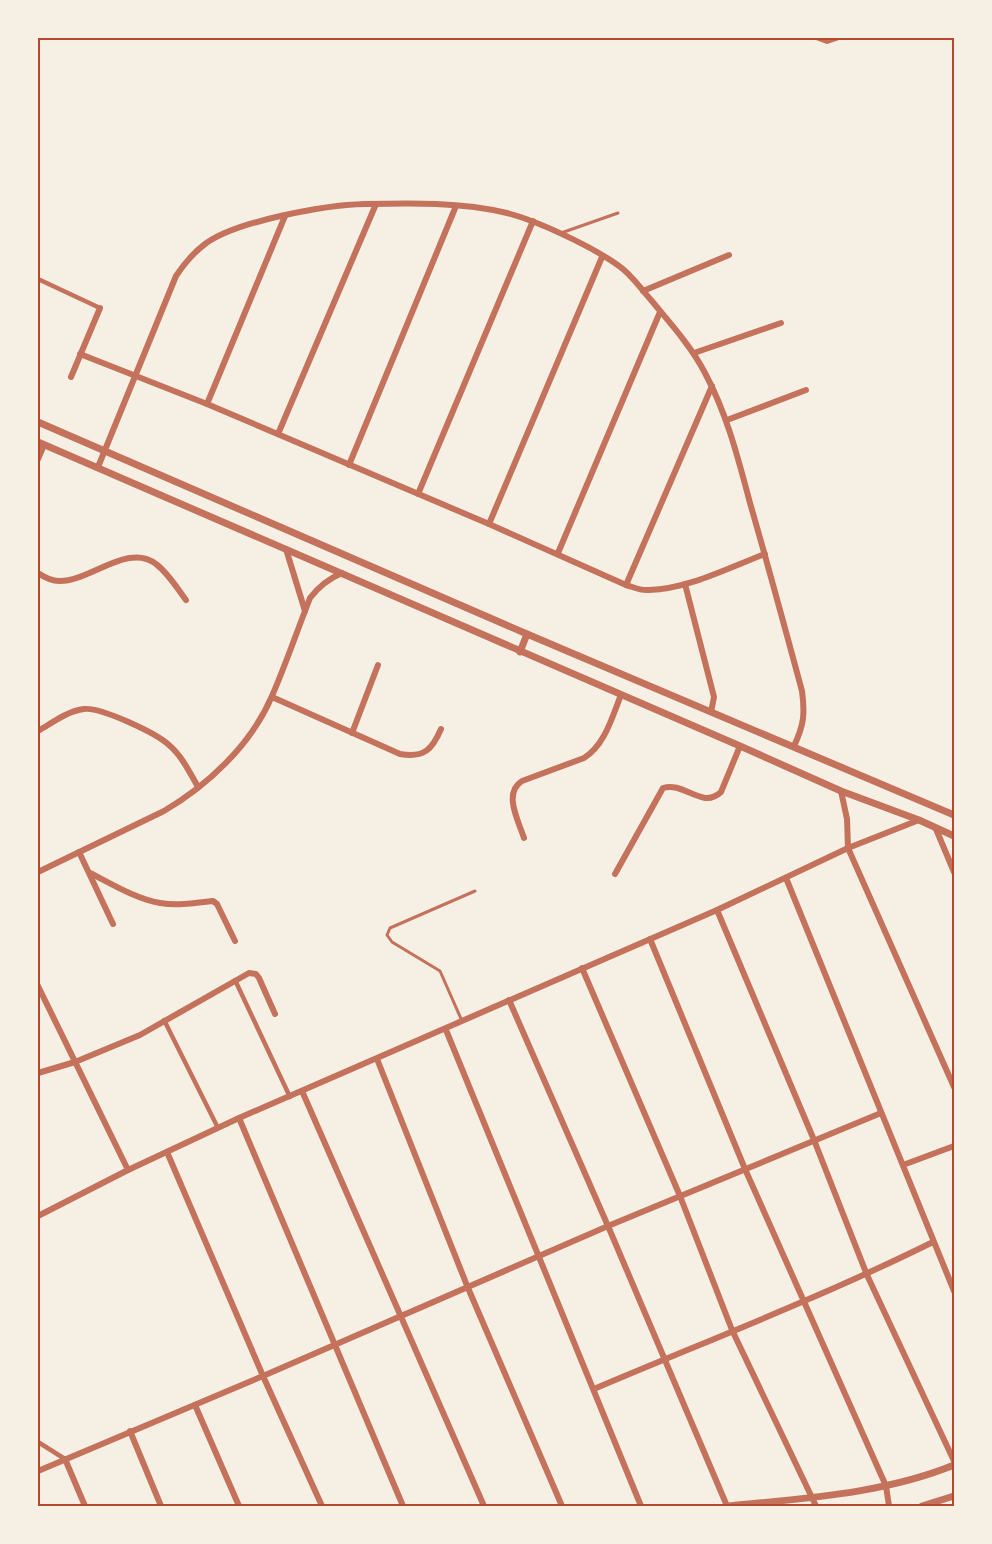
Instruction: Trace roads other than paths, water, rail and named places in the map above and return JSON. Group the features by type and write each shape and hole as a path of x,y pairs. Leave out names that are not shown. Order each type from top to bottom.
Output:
{"street":[{"path":"819,38 827,40 836,38"},
{"path":"279,434 376,204"},
{"path":"98,467 176,276 185,262 206,243 218,236 320,208 376,204 456,206 508,213 533,221 620,266 694,353 712,386 727,420 804,705 804,717 794,746"},
{"path":"349,465 456,206"},
{"path":"207,404 285,216"},
{"path":"418,494 533,221"},
{"path":"643,291 729,255"},
{"path":"489,524 602,256"},
{"path":"38,279 100,308 71,377"},
{"path":"558,554 660,312"},
{"path":"694,353 781,323"},
{"path":"80,354 279,434 626,585 648,591 685,584 765,554"},
{"path":"626,585 712,386"},
{"path":"727,420 806,390"},
{"path":"38,423 954,815"},
{"path":"38,459 41,444 98,467 841,791 919,820 954,836"},
{"path":"286,549 305,611"},
{"path":"38,573 49,579 65,581 127,558 138,557 156,564 186,600"},
{"path":"38,872 184,800 220,768 244,742 263,715 310,598 319,587 342,573"},
{"path":"685,584 714,697 711,712"},
{"path":"520,652 527,634"},
{"path":"352,733 378,665"},
{"path":"524,838 512,798 516,784 593,753 600,743 621,695"},
{"path":"272,697 400,754 418,755 431,748 441,729"},
{"path":"39,728 72,712 91,708 101,711 169,744 198,787"},
{"path":"615,874 663,788 675,787 703,798 716,797 721,792 740,746"},
{"path":"841,791 847,819 848,848 954,1087"},
{"path":"38,1216 128,1170 239,1118 446,1030 509,1000 717,910 848,848 919,820"},
{"path":"936,829 954,872"},
{"path":"79,852 113,924"},
{"path":"90,873 147,900 160,903 213,901 217,903 235,941"},
{"path":"786,878 954,1291"},
{"path":"509,1000 728,1506 812,1498 885,1486 954,1463 867,1275 814,1140 717,910"},
{"path":"650,939 745,1169 885,1486 889,1506"},
{"path":"582,968 680,1196 732,1330 816,1506"},
{"path":"38,1073 75,1062 140,1035 249,973 256,974 259,978 275,1014"},
{"path":"235,980 290,1097"},
{"path":"38,986 128,1170"},
{"path":"164,1020 218,1128"},
{"path":"446,1030 641,1506"},
{"path":"377,1059 468,1288 562,1506"},
{"path":"302,1091 484,1506"},
{"path":"38,1471 401,1317 608,1226 881,1113"},
{"path":"239,1118 403,1506"},
{"path":"903,1166 954,1146"},
{"path":"167,1152 263,1376 322,1506"},
{"path":"594,1389 732,1330 803,1303 867,1275 933,1242"},
{"path":"195,1405 239,1506"},
{"path":"129,1431 161,1506"},
{"path":"38,1442 65,1459 84,1506"},
{"path":"922,1506 954,1496"}],"lane":[{"path":"559,234 618,213"},
{"path":"462,1023 440,971 392,942 387,935 390,928 475,891"}]}
